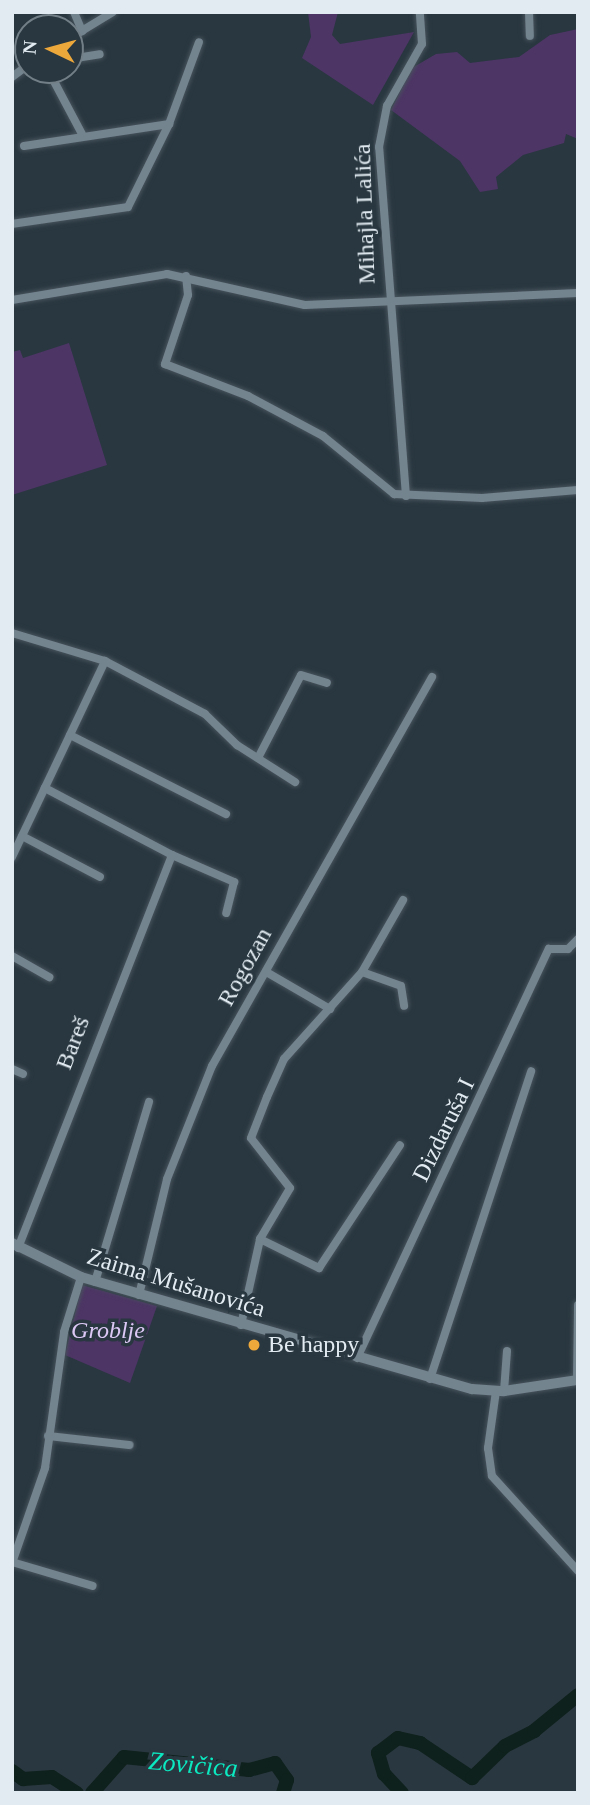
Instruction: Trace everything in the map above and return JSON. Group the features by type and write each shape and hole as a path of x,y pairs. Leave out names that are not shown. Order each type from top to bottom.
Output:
{"street":[{"name":"Mihajla Lalića","path":"406,496 388,298 379,147 387,106 422,44 421,12"},
{"path":"529,12 530,36"},
{"path":"84,31 111,13"},
{"path":"12,225 128,208 169,124 199,42"},
{"path":"84,57 100,54"},
{"path":"55,84 82,134"},
{"path":"24,146 82,134 169,124"},
{"path":"186,276 188,295 165,364 264,404 338,445 376,484 406,496 578,490"},
{"path":"12,300 186,276 283,303 578,293"},
{"path":"12,633 105,661 205,714 258,758 295,782"},
{"path":"12,857 105,661"},
{"path":"258,758 301,675 327,683"},
{"name":"Rogozan","path":"139,1295 184,1129 212,1066 268,973 432,677"},
{"path":"70,735 226,814"},
{"path":"45,788 172,855 234,882 226,913"},
{"path":"22,836 100,877"},
{"name":"Bareš","path":"15,1246 172,855"},
{"path":"241,1325 260,1239 290,1188 251,1138 284,1059 362,972 403,900"},
{"name":"Dizdaruša I","path":"357,1358 549,948 568,948 578,940"},
{"path":"12,956 50,977"},
{"path":"362,972 401,986 404,1006"},
{"path":"268,973 330,1009"},
{"name":"Bareš","path":"12,1069 23,1074"},
{"path":"430,1379 531,1071"},
{"path":"95,1282 149,1102"},
{"path":"260,1239 319,1268 400,1145"},
{"name":"Zaima Mušanovića","path":"15,1246 95,1282 430,1379 500,1391 578,1380"},
{"path":"81,1277 64,1332 45,1468 12,1562 93,1586"},
{"path":"578,1305 578,1380"},
{"path":"507,1351 488,1448 492,1476 578,1571"},
{"path":"48,1436 130,1445"}],"green space":[{"path":"308,12 338,12 332,35 340,44 414,32 373,105 302,58 311,37"},
{"path":"578,29 578,139 566,134 564,143 523,155 496,177 498,189 480,192 460,161 391,110 412,68 436,54 457,52 470,63 519,57 550,35"},
{"path":"69,343 107,465 12,495 12,352 20,350 23,358"},
{"name":"Groblje","path":"82,1285 157,1306 130,1383 65,1355"}],"waterway":[{"name":"Zovičica","path":"402,1793 384,1774 378,1753 398,1738 420,1743 472,1778 505,1746 534,1731 578,1695"},
{"name":"Zovičica","path":"92,1793 124,1757 249,1770 275,1763 287,1780 283,1793"},
{"name":"Zovičica","path":"12,1771 23,1779 52,1777 77,1793"}],"place":[{"name":"Be happy","path":"254,1345"}]}
